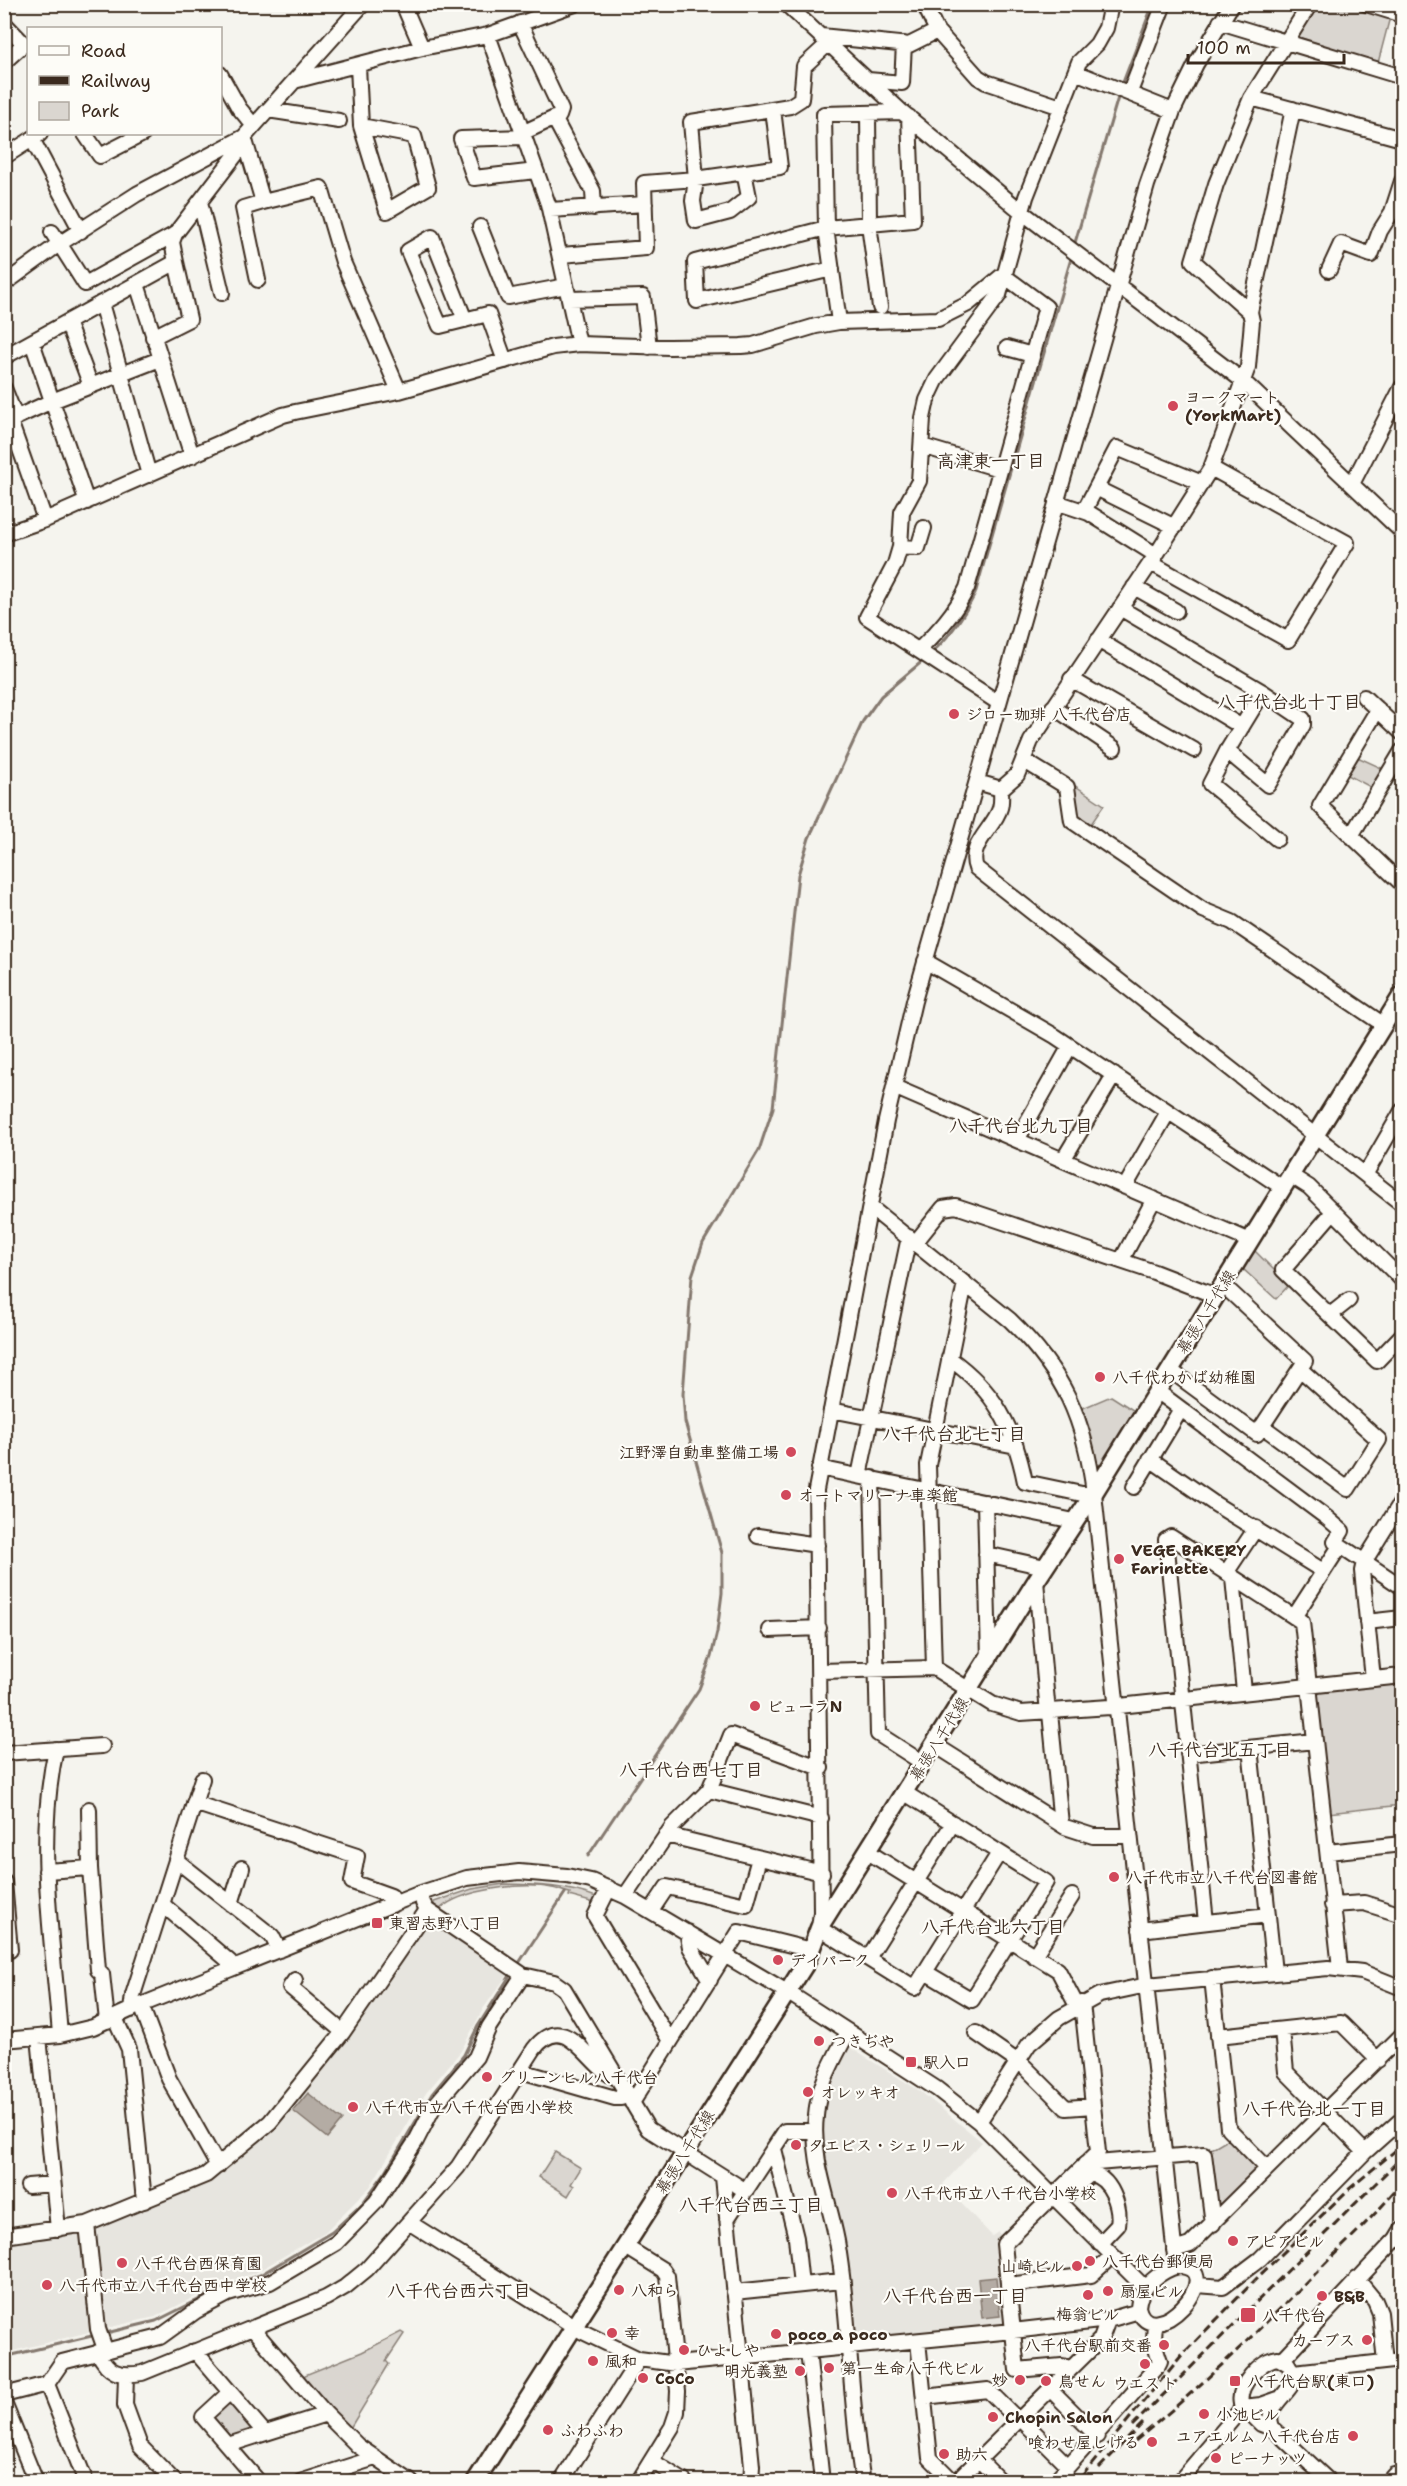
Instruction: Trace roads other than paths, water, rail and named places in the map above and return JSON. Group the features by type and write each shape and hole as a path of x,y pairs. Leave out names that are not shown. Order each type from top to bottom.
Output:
{"main road":[{"name":"幕張八千代線","path":"476,2481 787,1992 811,1950 819,1928 1040,1574 1094,1493 1402,995"}],"street":[{"path":"4,284 55,238 81,231 137,194 244,137 363,4"},
{"path":"403,4 422,48"},
{"path":"294,81 422,48 488,35 575,4"},
{"path":"786,4 905,115 1022,212 1243,381 1402,532"},
{"path":"924,4 937,32 978,77 986,82 1061,107"},
{"path":"999,703 867,617 895,564 900,547 902,512 919,481 923,418 932,389 999,295 1026,197 1079,62 1097,45 1106,28 1111,4"},
{"path":"1124,90 1164,4"},
{"path":"999,1853 915,1988 819,1928 822,1873 816,1490 894,1087 925,961 1146,185 1173,111 1220,22 1232,4"},
{"path":"1251,312 1193,261 1216,184 1251,98 1310,4"},
{"path":"1366,4 1402,15"},
{"path":"1220,22 1402,77"},
{"path":"4,23 26,46 4,62"},
{"path":"520,23 561,110 559,116 523,135 461,139 474,178 536,171"},
{"path":"825,39 909,45 937,32"},
{"path":"488,35 550,210 579,344"},
{"path":"744,172 749,197 730,212 696,221 693,201 696,179 691,122 790,106 801,99 804,66 825,39"},
{"path":"868,80 902,83 904,45"},
{"path":"358,66 361,126 387,211 428,187 414,136 361,126"},
{"path":"1075,72 1173,111"},
{"path":"224,91 254,126"},
{"path":"1251,98 1402,139"},
{"path":"561,255 646,248 644,183 696,179 780,167 773,109"},
{"path":"1293,109 1251,312 1248,367 1211,468 1154,559 1031,741 1017,775 1001,789 1000,809 985,831 974,858 976,868 1402,1204"},
{"path":"268,110 339,121"},
{"path":"868,113 869,224 880,307"},
{"path":"839,322 826,228 824,114 905,115"},
{"path":"832,269 697,301 695,262 826,228 914,220 905,115"},
{"path":"554,118 593,191 594,208"},
{"path":"86,135 100,156 141,135"},
{"path":"4,157 36,136 81,231"},
{"path":"153,337 189,319 172,242 175,234 241,148 244,137"},
{"path":"244,137 264,202"},
{"path":"1329,270 1341,244 1371,255 1380,231 1392,212 1402,181"},
{"path":"258,280 243,208 321,188 343,262 399,391"},
{"path":"200,202 222,293"},
{"path":"550,210 645,204"},
{"path":"480,227 508,297 568,292 643,297 649,347"},
{"path":"55,238 85,285 175,234"},
{"path":"465,320 432,237 408,251 440,326 465,320 488,314 505,361"},
{"path":"4,357 176,262"},
{"path":"4,534 45,520 283,415 399,391 553,347 579,344 649,347 753,345 816,326 839,322 938,319 969,304 1003,275"},
{"path":"920,651 942,628 960,603 967,588 1046,307 1003,275"},
{"path":"137,284 192,456"},
{"path":"101,303 149,475"},
{"path":"67,322 91,386"},
{"path":"32,342 87,502"},
{"path":"1007,348 1032,355"},
{"path":"10,421 52,401 160,359"},
{"path":"1352,484 1399,408 1402,387"},
{"path":"4,388 10,421 45,520"},
{"path":"922,446 999,469"},
{"path":"1084,511 1117,448 1202,483"},
{"path":"1056,502 1084,511 1154,559 1288,640 1347,543 1211,468"},
{"path":"1096,488 1175,527"},
{"path":"900,547 918,548 924,528"},
{"path":"1134,587 1176,611"},
{"path":"1120,608 1263,692 1303,719 1303,725 1268,785 1227,751"},
{"path":"1098,640 1242,727"},
{"path":"1071,680 1194,750"},
{"path":"1263,692 1210,784 1277,839"},
{"path":"1364,696 1402,733"},
{"path":"1053,707 1114,748"},
{"path":"1378,709 1320,806 1402,884"},
{"path":"1352,836 1402,751"},
{"path":"1023,760 1067,787 1072,821 1203,910 1232,922 1384,1025"},
{"path":"977,782 1001,789"},
{"path":"925,961 1070,1046 1168,1112 1286,1182 1309,1188 1402,1280"},
{"path":"1017,1140 1070,1046"},
{"path":"1063,1160 1114,1075"},
{"path":"894,1087 1250,1241"},
{"path":"1365,1175 1402,1111"},
{"path":"1125,1187 1168,1112"},
{"path":"1121,1261 1154,1199"},
{"path":"923,1763 878,1734 878,1670 866,1477 871,1417 912,1240 943,1208 956,1206 1121,1261 1219,1290 1305,1361 1257,1434 1170,1370"},
{"path":"870,1207 1028,1337 1045,1357 1064,1386 1084,1437 1094,1493 1176,2266"},
{"path":"1333,1212 1283,1270 1377,1361 1402,1335"},
{"path":"934,1668 928,1465 965,1283"},
{"path":"1330,1315 1349,1300"},
{"path":"949,1358 980,1382 1004,1416 1016,1446 1025,1482 1082,1494 1094,1493"},
{"path":"1262,1426 1348,1489 1379,1440 1300,1369"},
{"path":"1157,1391 1327,1518 1342,1531 1335,1542 1402,1587"},
{"path":"1134,1487 1181,1409"},
{"path":"831,1410 1016,1446"},
{"path":"1150,1460 1215,1504 1323,1571"},
{"path":"819,1468 1074,1521"},
{"path":"1373,1679 1362,1571 1364,1562 1402,1501"},
{"path":"985,1502 989,1659"},
{"path":"1244,1692 1230,1575 1256,1528"},
{"path":"758,1536 817,1545"},
{"path":"1206,1922 1166,1540 1171,1537 1302,1622 1340,1968"},
{"path":"1294,1617 1340,1546"},
{"path":"987,1554 1040,1574 1049,1713 1061,1824"},
{"path":"1367,1622 1402,1618"},
{"path":"770,1630 819,1628"},
{"path":"820,1671 934,1668 1006,1710 1021,1713 1117,1707 1402,1676"},
{"path":"625,1896 666,1835 709,1790 731,1735 821,1768"},
{"path":"1188,1754 1315,1741"},
{"path":"935,1745 1078,1833 1093,1836 1130,1836"},
{"path":"4,1753 102,1746"},
{"path":"1250,1748 1274,1972"},
{"path":"56,1749 48,1784 46,1871 60,2035"},
{"path":"202,1779 133,1995 136,2008 169,2079 218,2166"},
{"path":"709,1790 821,1818"},
{"path":"905,1792 1046,1882 972,2000 925,1972"},
{"path":"194,1803 357,1856 352,1882 391,1896 392,1905"},
{"path":"88,1809 98,1970 102,1974 111,2019 129,2049 144,2201"},
{"path":"868,1958 953,1823"},
{"path":"666,1835 822,1873"},
{"path":"1328,1852 1402,1844"},
{"path":"868,1852 1058,1970 1079,2005 1098,2151 1085,2163 1057,2198"},
{"path":"651,1911 667,1887 746,1905 759,1858"},
{"path":"176,1860 272,1935 279,1950"},
{"path":"46,1871 90,1868"},
{"path":"231,1904 242,1868"},
{"path":"4,2040 77,2032 418,1894 467,1878 493,1874 540,1872 574,1877 609,1888 687,1932 787,1992 937,2089 979,2122 1145,2288"},
{"path":"4,1882 10,1950 4,1951"},
{"path":"609,1888 595,1916 670,2041"},
{"path":"418,1894 427,1910 517,1971 554,1982 564,1989 648,2129 746,2191"},
{"path":"1034,1956 1072,1896"},
{"path":"1332,1905 1364,1903 1402,1914"},
{"path":"162,1904 230,1962 231,1969"},
{"path":"4,2236 87,2224 206,2175 218,2166 270,2122 343,2032 427,1910"},
{"path":"1140,1930 1268,1915"},
{"path":"687,1932 690,1947 710,1980"},
{"path":"629,2098 670,2041 726,1956 739,1932 811,1950"},
{"path":"979,2122 1029,2044 1046,2028 1079,2005 1119,1990 1212,1978 1340,1968 1362,1972 1402,1988"},
{"path":"4,2395 47,2384 62,2362 100,2342 160,2337 196,2311 228,2295 270,2282 336,2243 376,2202 416,2141 434,2106 476,2057 517,1971"},
{"path":"1212,1978 1228,2128 1267,2168"},
{"path":"295,1980 290,1987 343,2032"},
{"path":"1218,2036 1341,2023 1378,2060"},
{"path":"1282,2030 1286,2072 1324,2113 1365,2151"},
{"path":"848,2031 820,2092 814,2131 816,2154 837,2241 863,2481"},
{"path":"976,2033 1019,2061 1066,2108 1093,2106"},
{"path":"87,2224 104,2364 126,2376 142,2373 326,2298 345,2287 367,2269 458,2167 541,2040 550,2035 559,2034 577,2043 609,2076 617,2078"},
{"path":"1174,2250 1190,2246 1402,2035"},
{"path":"39,2037 58,2229"},
{"path":"521,2071 615,2098 629,2098"},
{"path":"1197,2285 1223,2287 1260,2259 1365,2151 1402,2120"},
{"path":"727,2219 785,2131 814,2131"},
{"path":"774,2149 796,2238 801,2285"},
{"path":"1085,2163 1204,2154 1213,2223"},
{"path":"1071,2367 1017,2370 1004,2244 1057,2198 1090,2174 1097,2175 1117,2199 1118,2225 1100,2244"},
{"path":"723,2177 752,2466 751,2481"},
{"path":"28,2186 53,2184"},
{"path":"410,2223 574,2327 639,2359 676,2364 1013,2331 1108,2319 1139,2311"},
{"path":"1330,2481 1272,2428 1261,2424 1243,2407 1240,2393 1245,2383 1267,2361 1283,2359 1396,2239 1402,2229"},
{"path":"626,2247 663,2270 667,2276 676,2364 677,2412 672,2427 638,2481"},
{"path":"1008,2285 1091,2275 1112,2256"},
{"path":"1176,2266 1190,2268 1196,2277 1197,2285 1191,2298 1162,2322 1156,2323 1144,2319 1139,2311 1139,2297 1145,2288 1166,2270 1176,2266"},
{"path":"1357,2279 1376,2301 1380,2313 1385,2362"},
{"path":"734,2292 841,2281"},
{"path":"918,2341 930,2458 955,2481 1101,2339 1108,2319"},
{"path":"1054,2481 1097,2436 1160,2361 1154,2344 1156,2323"},
{"path":"252,2328 326,2414 358,2446 411,2481"},
{"path":"195,2351 264,2432"},
{"path":"808,2351 822,2481"},
{"path":"561,2481 639,2359"},
{"path":"1272,2428 1270,2418 1278,2399 1295,2380 1294,2372 1283,2359"},
{"path":"1294,2372 1402,2360"},
{"path":"126,2376 125,2405 140,2446 175,2481"},
{"path":"47,2384 86,2481"},
{"path":"1050,2389 1097,2436"},
{"path":"924,2397 988,2390 1068,2466"},
{"path":"229,2393 203,2417 260,2481"},
{"path":"1179,2481 1243,2407 1261,2405 1278,2399"},
{"path":"4,2403 36,2481"},
{"path":"228,2445 326,2414"},
{"path":"300,2481 375,2458"},
{"path":"979,2460 1001,2481"},
{"path":"652,2461 685,2481"},
{"path":"1388,2481 1394,2475 1402,2481"}],"waterway":[{"path":"1122,85 1153,4"},
{"path":"1074,246 1119,94"},
{"path":"930,654 956,626 975,594 1072,255"},
{"path":"588,1856 699,1689 711,1657 722,1593 722,1553 685,1422 683,1394 692,1276 703,1243 759,1150 773,1108 798,875 809,838 863,721 881,696 925,659"},
{"path":"517,1966 565,1893"},
{"path":"102,2334 156,2321 220,2289 260,2275 332,2232 363,2203 385,2173 432,2094 464,2055 478,2026 511,1974"},
{"path":"4,2357 96,2335"}],"railway":[{"path":"1082,2476 1182,2355 1348,2190 1402,2145"},
{"path":"1132,2426 1402,2157"},
{"path":"1135,2441 1183,2401 1251,2337 1361,2228 1402,2183"},
{"path":"1099,2468 1143,2423"}],"place":[{"name":"ヨークマート (YorkMart)","path":"1173,406"},
{"name":"ジロー珈琲 八千代台店","path":"954,714"},
{"name":"八千代わかば幼稚園","path":"1100,1377"},
{"name":"江野澤自動車整備工場","path":"791,1452"},
{"name":"オートマリーナ車楽館","path":"786,1495"},
{"name":"VEGE BAKERY Farinette","path":"1119,1559"},
{"name":"ビューラN","path":"755,1706"},
{"name":"八千代市立八千代台図書館","path":"1114,1877"},
{"name":"東習志野八丁目","path":"377,1923"},
{"name":"デイパーク","path":"778,1960"},
{"name":"つきぢや","path":"819,2041"},
{"name":"駅入口","path":"911,2062"},
{"name":"グリーンヒル八千代台","path":"487,2077"},
{"name":"オレッキオ","path":"808,2092"},
{"name":"八千代市立八千代台西小学校","path":"353,2107"},
{"name":"タエビス・シェリール","path":"796,2145"},
{"name":"八千代市立八千代台小学校","path":"892,2193"},
{"name":"アピアビル","path":"1233,2241"},
{"name":"八千代台郵便局","path":"1090,2261"},
{"name":"八千代台西保育園","path":"122,2263"},
{"name":"山崎ビル","path":"1077,2266"},
{"name":"八千代市立八千代台西中学校","path":"47,2285"},
{"name":"八和ら","path":"619,2290"},
{"name":"扇屋ビル","path":"1108,2291"},
{"name":"梅翁ビル","path":"1088,2295"},
{"name":"B&B","path":"1322,2296"},
{"name":"八千代台","path":"1248,2315"},
{"name":"幸","path":"612,2333"},
{"name":"poco a poco","path":"776,2334"},
{"name":"カーブス","path":"1367,2340"},
{"name":"八千代台駅前交番","path":"1164,2345"},
{"name":"ひよしや","path":"684,2350"},
{"name":"風和","path":"593,2361"},
{"name":"ウエスト","path":"1145,2364"},
{"name":"第一生命八千代ビル","path":"829,2368"},
{"name":"明光義塾","path":"800,2371"},
{"name":"CoCo","path":"643,2378"},
{"name":"妙","path":"1020,2380"},
{"name":"鳥せん","path":"1046,2381"},
{"name":"八千代台駅(東口)","path":"1235,2381"},
{"name":"小池ビル","path":"1204,2414"},
{"name":"Chopin Salon","path":"993,2417"},
{"name":"ふわふわ","path":"548,2430"},
{"name":"ユアエルム 八千代台店","path":"1353,2436"},
{"name":"喰わせ屋しげる","path":"1152,2442"},
{"name":"助六","path":"944,2454"},
{"name":"ピーナッツ","path":"1216,2458"}],"district":[{"name":"高津東一丁目","path":"991,461"},
{"name":"八千代台北十丁目","path":"1289,702"},
{"name":"八千代台北九丁目","path":"1021,1126"},
{"name":"八千代台北七丁目","path":"954,1434"},
{"name":"八千代台北五丁目","path":"1220,1750"},
{"name":"八千代台西七丁目","path":"691,1770"},
{"name":"八千代台北六丁目","path":"993,1927"},
{"name":"八千代台北一丁目","path":"1314,2109"},
{"name":"八千代台西二丁目","path":"751,2205"},
{"name":"八千代台西六丁目","path":"459,2291"},
{"name":"八千代台西一丁目","path":"955,2296"}]}
